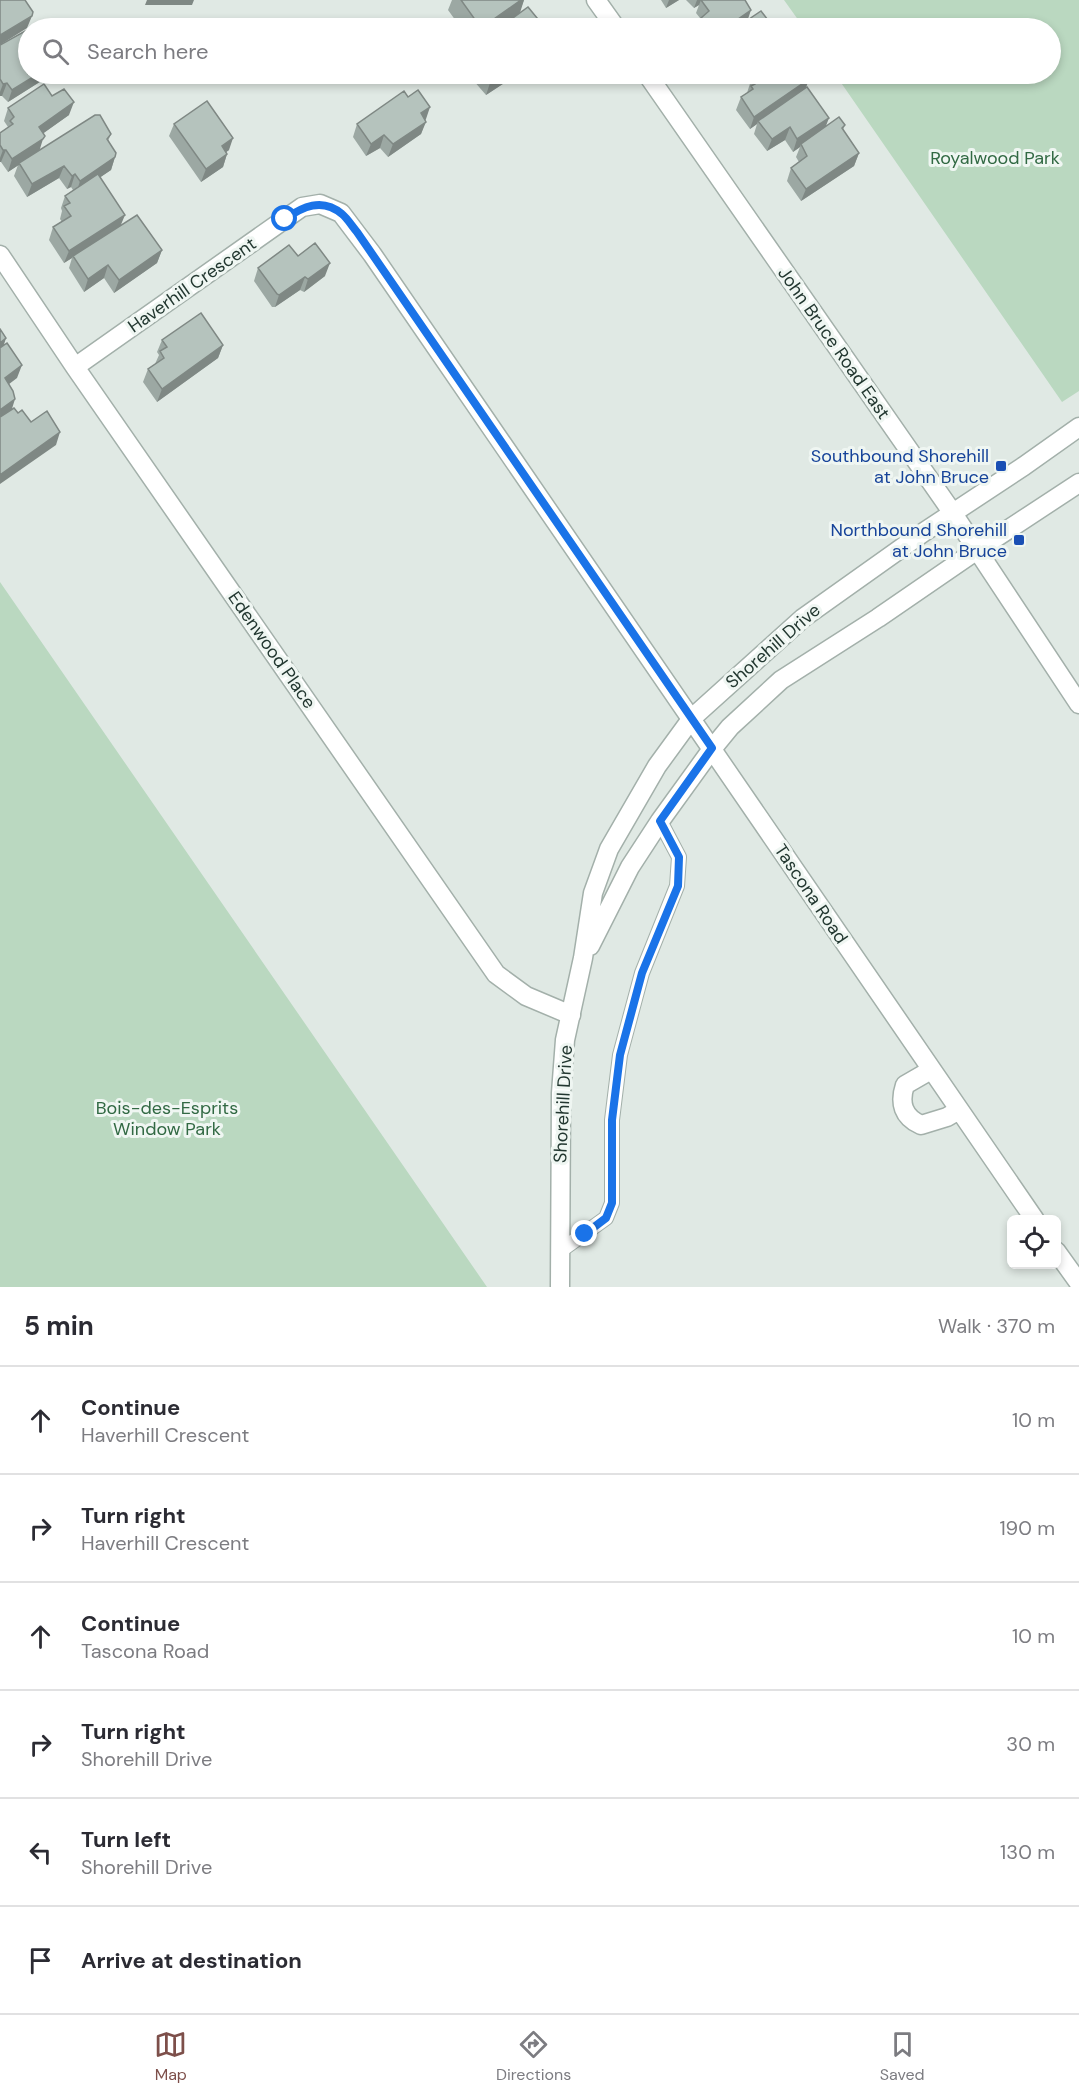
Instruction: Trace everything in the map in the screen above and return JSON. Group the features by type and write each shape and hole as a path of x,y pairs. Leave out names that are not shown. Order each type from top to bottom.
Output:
{"street":[{"path":"596,0 609,18"},
{"name":"John Bruce Road East","path":"654,84 952,512 1079,704"},
{"name":"Haverhill Crescent","path":"75,367 302,207 320,204 341,213 357,232 692,718"},
{"name":"Edenwood Place","path":"0,255 75,367 496,974 526,996 571,1016"},
{"name":"Shorehill Drive","path":"560,1287 561,1093 566,1040 583,958 593,893 609,849 657,765 692,718 803,618 952,512 1024,466 1079,427"},
{"name":"Shorehill Drive","path":"583,958 630,867 712,748 730,727 781,680 1079,483"},
{"name":"Tascona Road","path":"692,718 1032,1215"},
{"path":"931,1070 905,1085 901,1096 904,1110 911,1120 921,1125 947,1117 959,1110"},
{"path":"1061,1258 1079,1283"}],"lane":[{"path":"560,1251 606,1218 612,1203 612,1120 620,1055 642,973 678,886 679,857 660,821"}],"green space":[{"name":"Royalwood Park","path":"784,0 1079,0 1079,391 1062,402 842,84 1061,84 1061,18 797,18"},
{"name":"Bois-des-Esprits Window Park","path":"0,582 487,1287 0,1287"}],"building":[{"path":"0,0 25,0 33,12 32,16 18,18 18,24 0,35"},
{"path":"461,0 521,0 495,18 474,18"},
{"path":"701,0 745,0 751,10 740,18 701,18 709,11"},
{"path":"528,7 537,18 513,18"},
{"path":"761,11 766,18 751,18"},
{"path":"18,35 18,84 22,84 12,90 0,79 0,45"},
{"path":"44,84 52,96 64,89 74,102 39,127 45,136 43,139 12,159 0,145 0,133 13,124 10,121 14,117 8,108"},
{"path":"755,84 802,84 754,117 741,97 753,89 751,86"},
{"path":"807,87 829,118 797,139 790,127 772,139 758,121"},
{"path":"418,90 430,107 421,113 426,122 393,144 384,135 371,144 357,124 404,91 408,97"},
{"path":"207,101 233,138 222,146 227,154 206,169 174,124"},
{"path":"95,115 100,115 111,134 107,139 116,153 115,157 80,181 75,174 72,176 64,166 32,184 19,163"},
{"path":"839,117 845,125 842,128 859,153 806,189 791,168 807,156 801,144"},
{"path":"98,174 125,215 69,251 53,227 71,216 64,206 70,203 65,196"},
{"path":"137,215 162,250 119,280 108,265 88,279 73,256"},
{"path":"315,243 330,263 308,279 305,277 279,295 277,294 258,268 289,245 298,256"},
{"path":"201,313 223,345 162,389 148,369 164,358 160,351 167,347 162,340"},
{"path":"0,329 6,338 0,343"},
{"path":"7,343 22,365 5,378 15,399 0,410 0,348"},
{"path":"14,408 18,413 22,410 31,422 47,411 60,432 0,475 0,417"}],"place":[{"name":"Southbound Shorehill at John Bruce","path":"1001,466"},
{"name":"Northbound Shorehill at John Bruce","path":"1019,540"}],"route":[{"path":"285,219 302,207 320,204 341,213 357,232 712,748 660,821 679,857 678,886 642,973 620,1055 612,1120 612,1203 606,1218 585,1234"}]}
